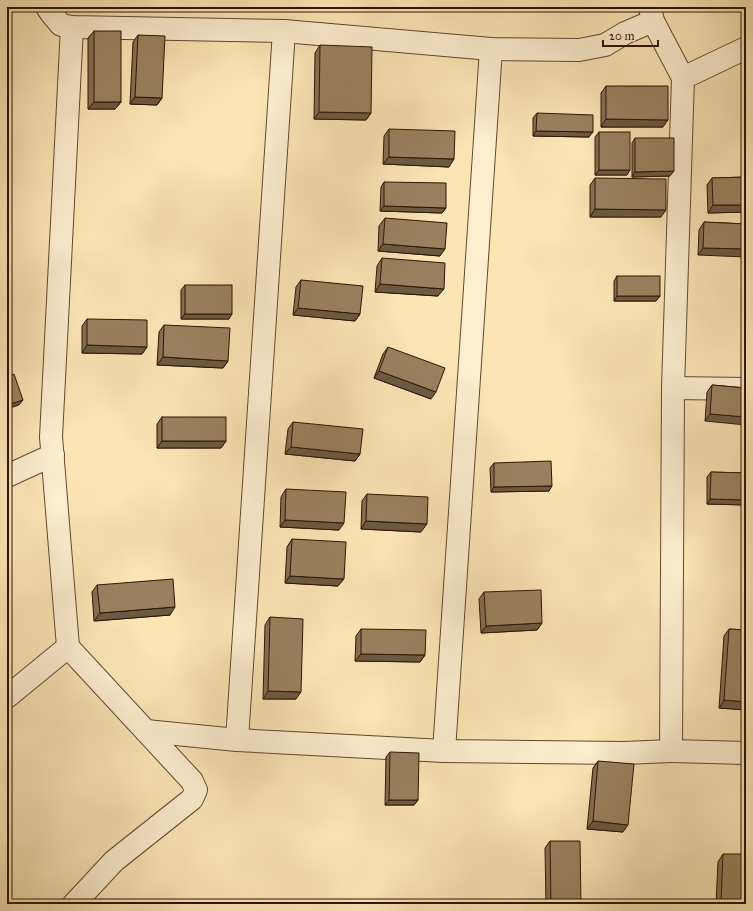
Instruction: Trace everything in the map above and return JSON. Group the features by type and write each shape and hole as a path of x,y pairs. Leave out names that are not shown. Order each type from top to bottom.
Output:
{"street":[{"path":"47,7 61,25 72,27 284,31 491,49 579,50 605,45 652,14 683,78 673,388 671,750"},
{"path":"72,27 51,437 68,647 192,781 196,790 192,799 114,861 74,904"},
{"path":"237,740 284,31"},
{"path":"683,78 746,48"},
{"path":"444,751 491,49"},
{"path":"673,388 746,389"},
{"path":"7,476 53,455"},
{"path":"7,697 68,647"},
{"path":"146,731 237,740 444,751 624,753 671,750 746,753"}],"building":[{"path":"94,31 121,31 121,102 94,102"},
{"path":"138,35 165,36 162,98 135,97"},
{"path":"320,45 372,47 371,113 319,112"},
{"path":"606,86 668,86 668,120 606,119"},
{"path":"537,113 593,115 593,132 536,131"},
{"path":"389,129 455,131 454,159 389,157"},
{"path":"599,132 630,132 630,170 599,170"},
{"path":"635,138 674,138 674,171 635,172"},
{"path":"746,177 746,205 713,205 712,178"},
{"path":"595,178 666,179 666,210 595,209"},
{"path":"384,182 446,183 446,208 384,206"},
{"path":"385,218 447,223 445,249 383,244"},
{"path":"704,222 746,224 746,249 703,248"},
{"path":"382,258 445,263 444,289 380,284"},
{"path":"617,276 660,276 660,296 617,296"},
{"path":"301,280 363,286 360,314 298,308"},
{"path":"185,285 232,285 232,314 185,314"},
{"path":"87,319 147,320 147,347 87,345"},
{"path":"164,325 230,328 228,361 163,357"},
{"path":"388,347 445,368 436,392 379,371"},
{"path":"14,374 23,400 7,405 7,377"},
{"path":"712,385 746,388 746,417 710,414"},
{"path":"162,417 226,417 226,441 162,441"},
{"path":"293,422 363,429 360,454 291,447"},
{"path":"551,461 552,486 494,487 494,463"},
{"path":"711,472 746,473 746,500 710,499"},
{"path":"286,489 346,492 344,523 285,520"},
{"path":"367,494 428,497 427,524 366,521"},
{"path":"292,539 346,542 344,579 290,576"},
{"path":"173,579 175,607 100,613 97,585"},
{"path":"541,590 542,623 486,626 484,592"},
{"path":"270,617 303,619 301,692 268,691"},
{"path":"361,629 426,630 425,655 361,654"},
{"path":"729,629 746,630 746,702 724,700"},
{"path":"390,752 419,753 418,800 389,800"},
{"path":"598,761 634,764 628,825 593,821"},
{"path":"550,841 580,841 581,904 551,904"},
{"path":"723,854 746,854 746,904 721,904"}]}
